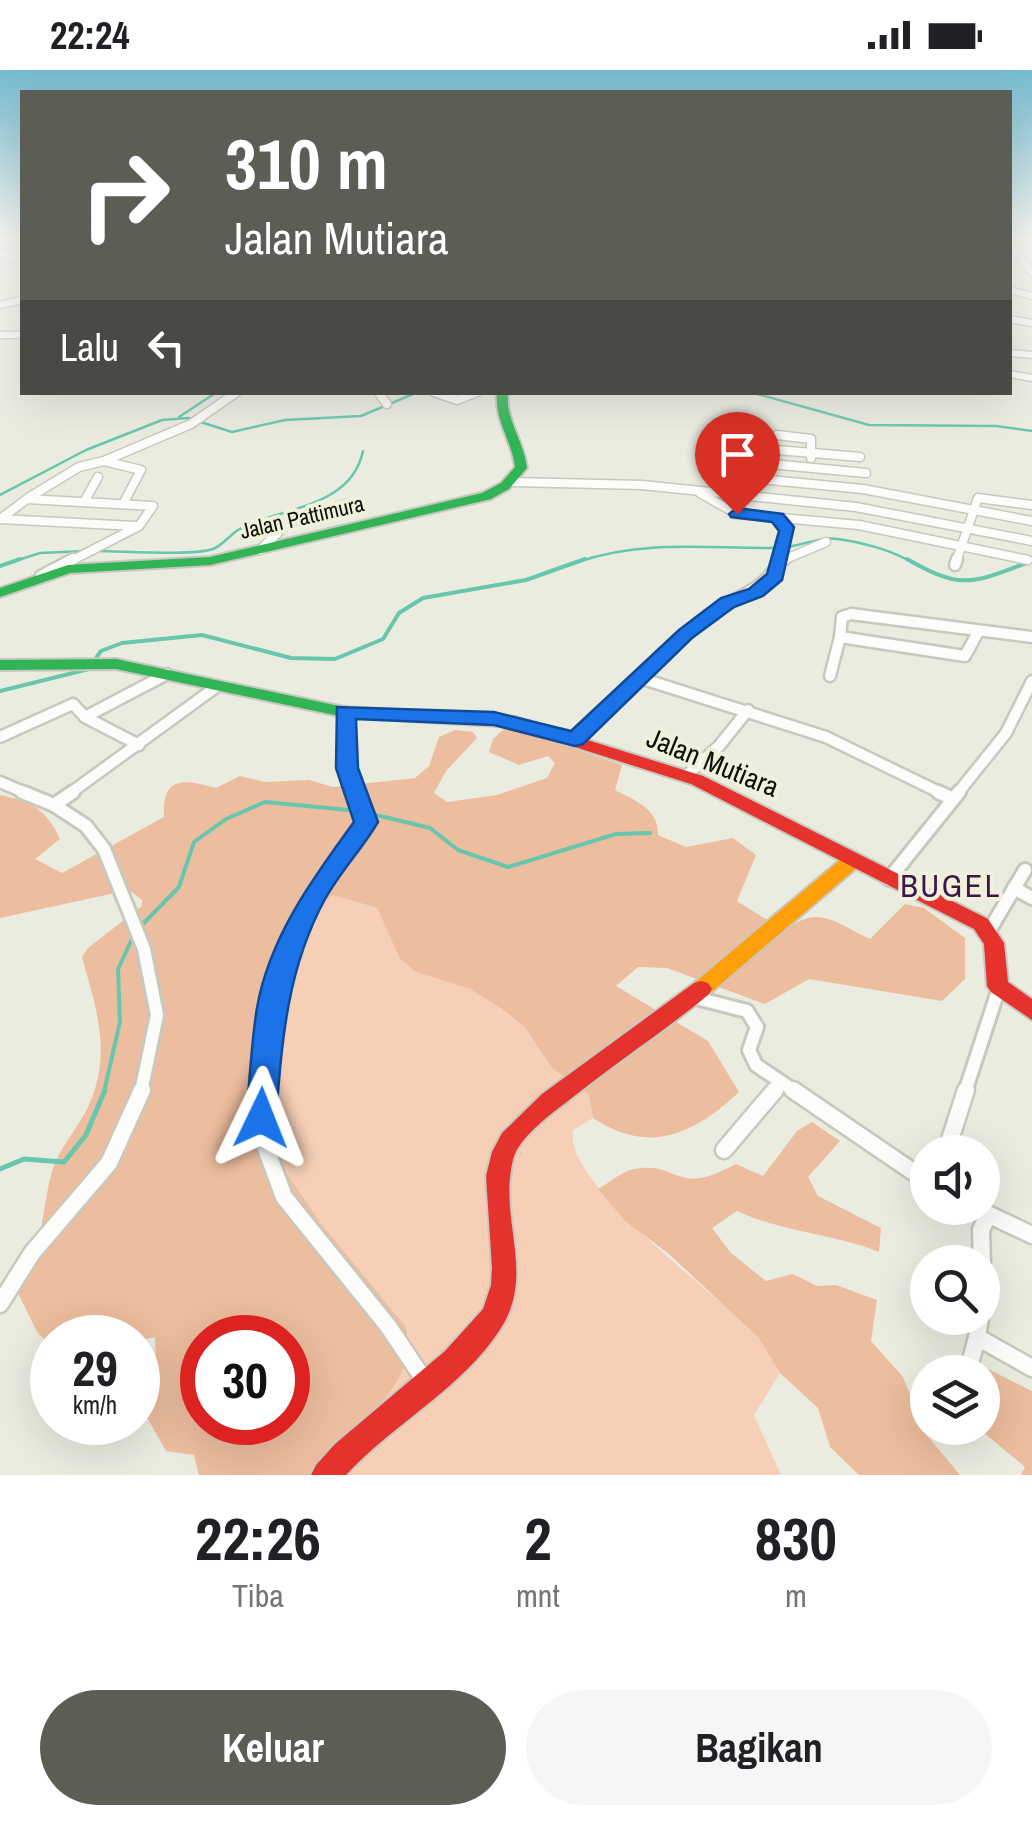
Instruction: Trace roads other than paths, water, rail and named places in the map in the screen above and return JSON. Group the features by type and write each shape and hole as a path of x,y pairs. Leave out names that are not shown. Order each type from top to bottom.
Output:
{"street":[{"path":"140,526 0,519 79,467 104,462 215,414 234,395"},
{"path":"380,395 387,404"},
{"path":"443,395 457,400 470,395"},
{"path":"502,395 500,408 524,460 512,482 696,491 808,502 1032,541"},
{"path":"777,435 810,439 808,502"},
{"path":"754,448 860,458"},
{"path":"708,458 866,474"},
{"path":"104,462 141,470 123,504"},
{"path":"708,474 809,484 1032,522"},
{"path":"84,502 98,477"},
{"name":"Jalan Pattimura","path":"0,592 38,578 98,565 189,563 260,550 472,500 512,482"},
{"path":"696,491 733,512 859,525 1028,560"},
{"path":"26,499 153,506 140,526 38,578"},
{"path":"954,564 976,500 1029,505"},
{"path":"260,550 289,522 346,504"},
{"path":"575,739 701,621 727,602 768,584 780,561 788,531 777,518"},
{"path":"780,561 826,542"},
{"path":"830,676 842,617 850,614 1032,637"},
{"path":"840,637 965,656 978,632"},
{"name":"Jalan Mutiara","path":"0,665 91,664 167,674 344,712 494,719 575,739 686,776 758,808 989,932"},
{"path":"85,717 167,674"},
{"path":"640,678 839,742 953,799"},
{"path":"889,879 1006,733 1032,680"},
{"path":"54,805 216,687"},
{"path":"0,736 72,704 85,717 139,745"},
{"path":"686,776 719,746 748,710"},
{"path":"344,712 347,768 366,822 314,895 276,989 264,1060 264,1144 284,1196 388,1326 425,1380"},
{"path":"0,782 86,821 104,846 132,918 158,1018 141,1091 115,1154 44,1235 0,1304"},
{"path":"326,1475 337,1459 425,1380 472,1346 500,1310 505,1291 498,1175 507,1143 550,1104 692,997 854,860"},
{"path":"951,1135 999,988 989,932 1025,870"},
{"path":"1014,888 1032,898"},
{"path":"999,988 1032,1011"},
{"path":"692,997 738,1007 755,1018 750,1058 910,1170"},
{"path":"724,1150 781,1083"},
{"path":"1000,1220 1032,1235"},
{"path":"989,1335 1032,1368"}],"waterway":[{"path":"179,417 212,395"},
{"path":"0,495 86,450 162,420 188,418 232,432 285,420 361,416 411,395"},
{"path":"761,395 869,425 996,426 1032,431"},
{"path":"97,551 175,553 213,549 255,522 329,495 356,470 363,451"},
{"path":"578,562 628,550 777,548 831,539 876,547 911,562"},
{"path":"12,562 40,553 87,551"},
{"path":"0,566 20,559"},
{"path":"94,661 101,651 122,643 202,635 291,658 335,659 383,639 399,613 423,598 526,580 585,559"},
{"path":"907,559 956,580 982,578 1032,561"},
{"path":"0,691 89,669"},
{"path":"140,927 179,887 194,842 226,819 265,802 359,811"},
{"path":"368,813 430,828 458,850 508,867 616,834 650,833"},
{"path":"104,1092 120,1022 118,969 134,935"},
{"path":"0,1169 24,1159 64,1162 86,1135 105,1090"}],"district":[{"name":"BUGEL","path":"951,886"}]}
